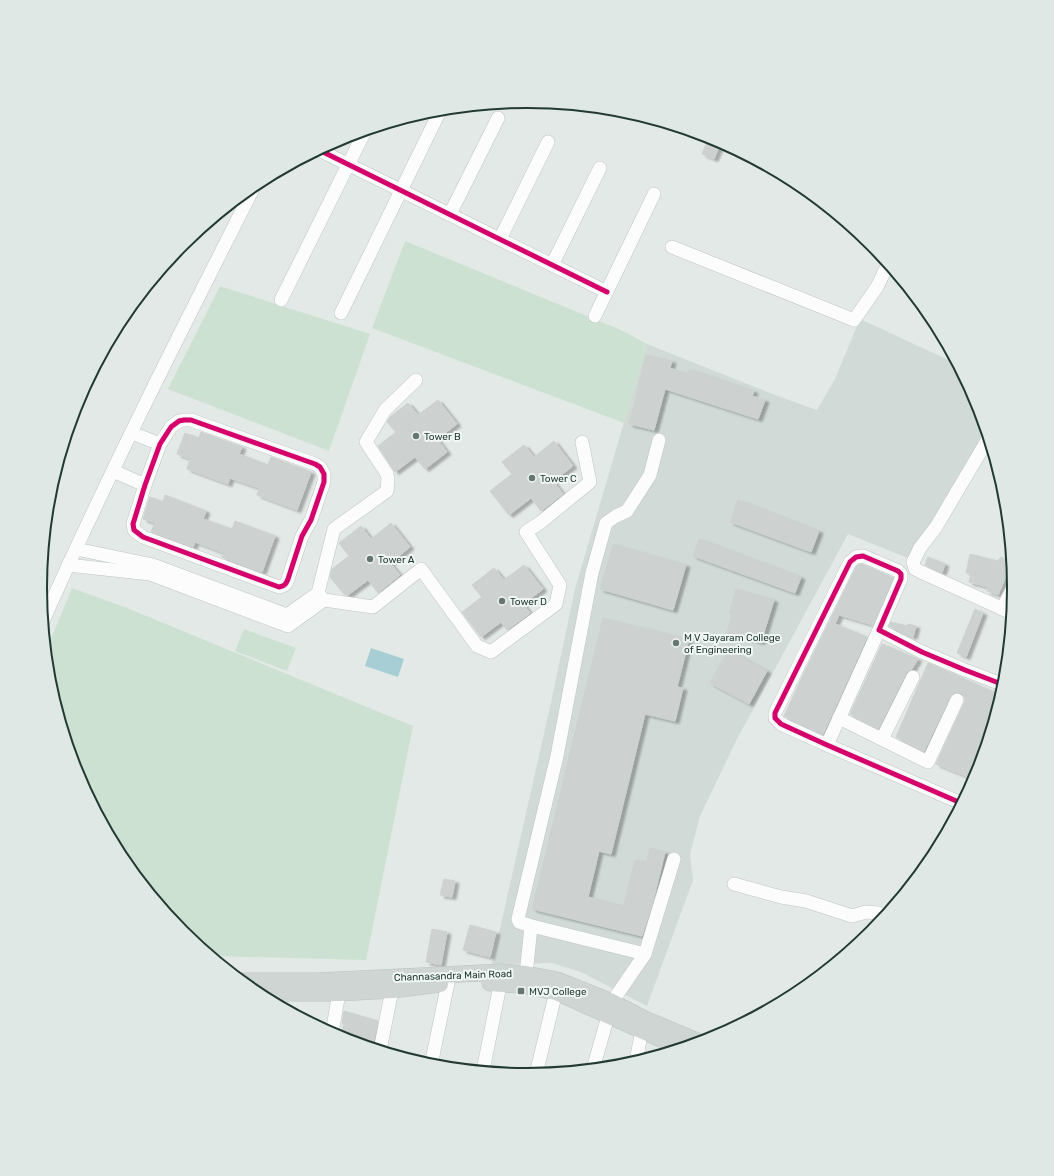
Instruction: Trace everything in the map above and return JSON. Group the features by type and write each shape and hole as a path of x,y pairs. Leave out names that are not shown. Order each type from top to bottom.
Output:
{"main road":[{"name":"Channasandra Main Road","path":"250,980 318,981 448,979 501,977 526,974 557,980 610,1008 642,1030 674,1045"},
{"name":"Channasandra Main Road","path":"501,977 519,985 556,992 610,1008 647,1020 692,1039"},
{"name":"Channasandra Main Road","path":"270,993 339,993 392,990 448,979"}],"street":[{"path":"341,313 437,116"},
{"path":"450,214 498,118"},
{"path":"281,300 362,137"},
{"path":"500,239 548,142"},
{"path":"326,153 606,292"},
{"path":"552,265 600,168"},
{"path":"595,316 654,194"},
{"path":"48,610 113,471 249,197"},
{"path":"672,247 854,320 877,287 885,269"},
{"path":"68,565 150,574 288,626 321,596 334,529 387,491 387,474 366,442 385,410 416,380"},
{"path":"190,420 320,467 324,474 324,482 284,586 279,587 150,540 134,530 132,524 160,444 168,430 175,423 190,420"},
{"path":"132,432 160,444"},
{"path":"646,954 528,925 519,922 518,919 557,756 594,566 606,523 627,511 650,475 659,440"},
{"path":"76,549 153,565 287,615 321,596 374,606 421,569 477,646 491,652 556,604 560,585 526,532 541,522 590,482 582,442"},
{"path":"985,444 936,527 920,548 913,562 916,569 921,572 1006,611"},
{"path":"113,471 145,485"},
{"path":"827,745 879,630 902,574 863,556 856,556 850,562 775,713 775,718 780,724 827,745 956,802"},
{"path":"879,630 922,652 998,683"},
{"path":"882,740 913,677"},
{"path":"839,718 928,762 957,700"},
{"path":"594,1063 610,1008 646,954 674,860"},
{"path":"734,884 781,897 806,901 852,916 866,912 878,914"},
{"path":"526,974 531,927 528,925"},
{"path":"484,1066 501,977"},
{"path":"432,1059 448,979"},
{"path":"381,1045 392,990"},
{"path":"538,1068 556,992"},
{"path":"333,1026 339,993"},
{"path":"637,1055 642,1030"}],"shaded area":[{"name":"M V Jayaram College of Engineering","path":"860,319 949,360 970,404 983,437 910,559 848,534 737,739 700,816 690,854 693,880 647,1006 581,972 552,963 492,964 575,589 647,344 817,410 835,379"}],"green space":[{"path":"405,241 621,330 647,344 624,423 372,328"},
{"path":"220,286 370,334 329,451 168,389"},
{"path":"72,588 127,608 413,726 366,960 220,956 188,927 146,880 128,855 111,828 97,800 72,742 63,712 56,682 50,641"},
{"path":"244,629 296,648 287,671 235,651"}],"water":[{"path":"371,648 404,659 398,677 365,666"}],"building":[{"path":"706,143 718,148 714,159 702,154"},
{"path":"646,355 672,361 670,368 687,374 689,369 754,391 752,396 765,400 758,419 665,389 654,430 629,424"},
{"name":"Tower B","path":"438,400 457,424 437,439 447,452 425,469 415,457 395,472 378,446 396,432 387,422 390,417 408,403 418,415"},
{"path":"201,432 242,447 239,454 268,465 271,457 311,472 297,510 257,495 259,488 230,478 228,484 187,469 190,459 177,454 185,433 199,438"},
{"name":"Tower C","path":"554,441 573,466 553,481 563,494 541,511 531,498 509,515 490,491 512,474 502,462 524,445 534,457"},
{"path":"165,495 206,511 203,519 232,529 235,521 275,536 262,572 222,557 224,553 195,542 193,547 151,532 155,523 143,519 150,497 163,502"},
{"path":"738,500 819,531 811,552 730,522"},
{"name":"Tower A","path":"391,523 410,547 390,563 400,575 378,593 368,580 348,595 345,595 330,577 332,569 349,556 339,543 361,526 371,539"},
{"path":"699,539 801,577 795,593 693,556"},
{"path":"613,544 686,565 673,610 600,589"},
{"path":"970,554 998,561 1001,557 1006,560 1007,576 998,595 987,591 988,587 969,582 971,574 966,573"},
{"path":"928,557 945,564 942,573 925,565"},
{"path":"862,564 893,578 873,625 839,615 835,624 867,637 823,734 784,716 856,567"},
{"name":"Tower D","path":"524,565 543,589 523,604 530,613 507,630 501,622 481,637 462,612 482,597 472,585 494,568 504,580"},
{"path":"736,589 774,600 761,642 727,633 732,614 729,613"},
{"path":"975,609 983,613 966,657 957,653"},
{"path":"603,618 689,639 677,687 683,688 675,721 645,714 611,854 599,851 588,897 624,906 635,860 646,862 650,848 665,852 653,902 642,936 532,909"},
{"path":"891,622 907,626 908,624 916,626 913,637 889,626"},
{"path":"882,644 918,659 912,669 906,673 878,729 850,714"},
{"path":"728,650 767,671 749,704 710,683"},
{"path":"928,663 996,693 982,742 968,777 936,764 964,703 965,699 961,693 956,692 950,697 924,751 896,737"},
{"path":"444,879 455,881 452,897 440,895"},
{"path":"470,925 496,932 490,957 463,950"},
{"path":"432,929 447,932 441,965 426,962"},
{"path":"344,1011 378,1021 373,1043 342,1031 344,1024 342,1023"}],"cycle path":[{"path":"325,153 607,292"},
{"path":"184,420 191,420 320,467 324,474 324,482 311,520 302,536 288,579 284,585 279,587 143,537 134,530 133,524 160,444 171,427 179,421 184,420"},
{"path":"956,801 781,724 775,718 775,713 850,562 856,557 863,556 898,571 901,574 901,579 879,630 922,652 998,683"}],"place":[{"name":"Tower B","path":"416,436"},
{"name":"Tower C","path":"532,478"},
{"name":"Tower A","path":"370,559"},
{"name":"Tower D","path":"502,601"},
{"name":"M V Jayaram College of Engineering","path":"676,643"},
{"name":"MVJ College","path":"521,991"}]}
